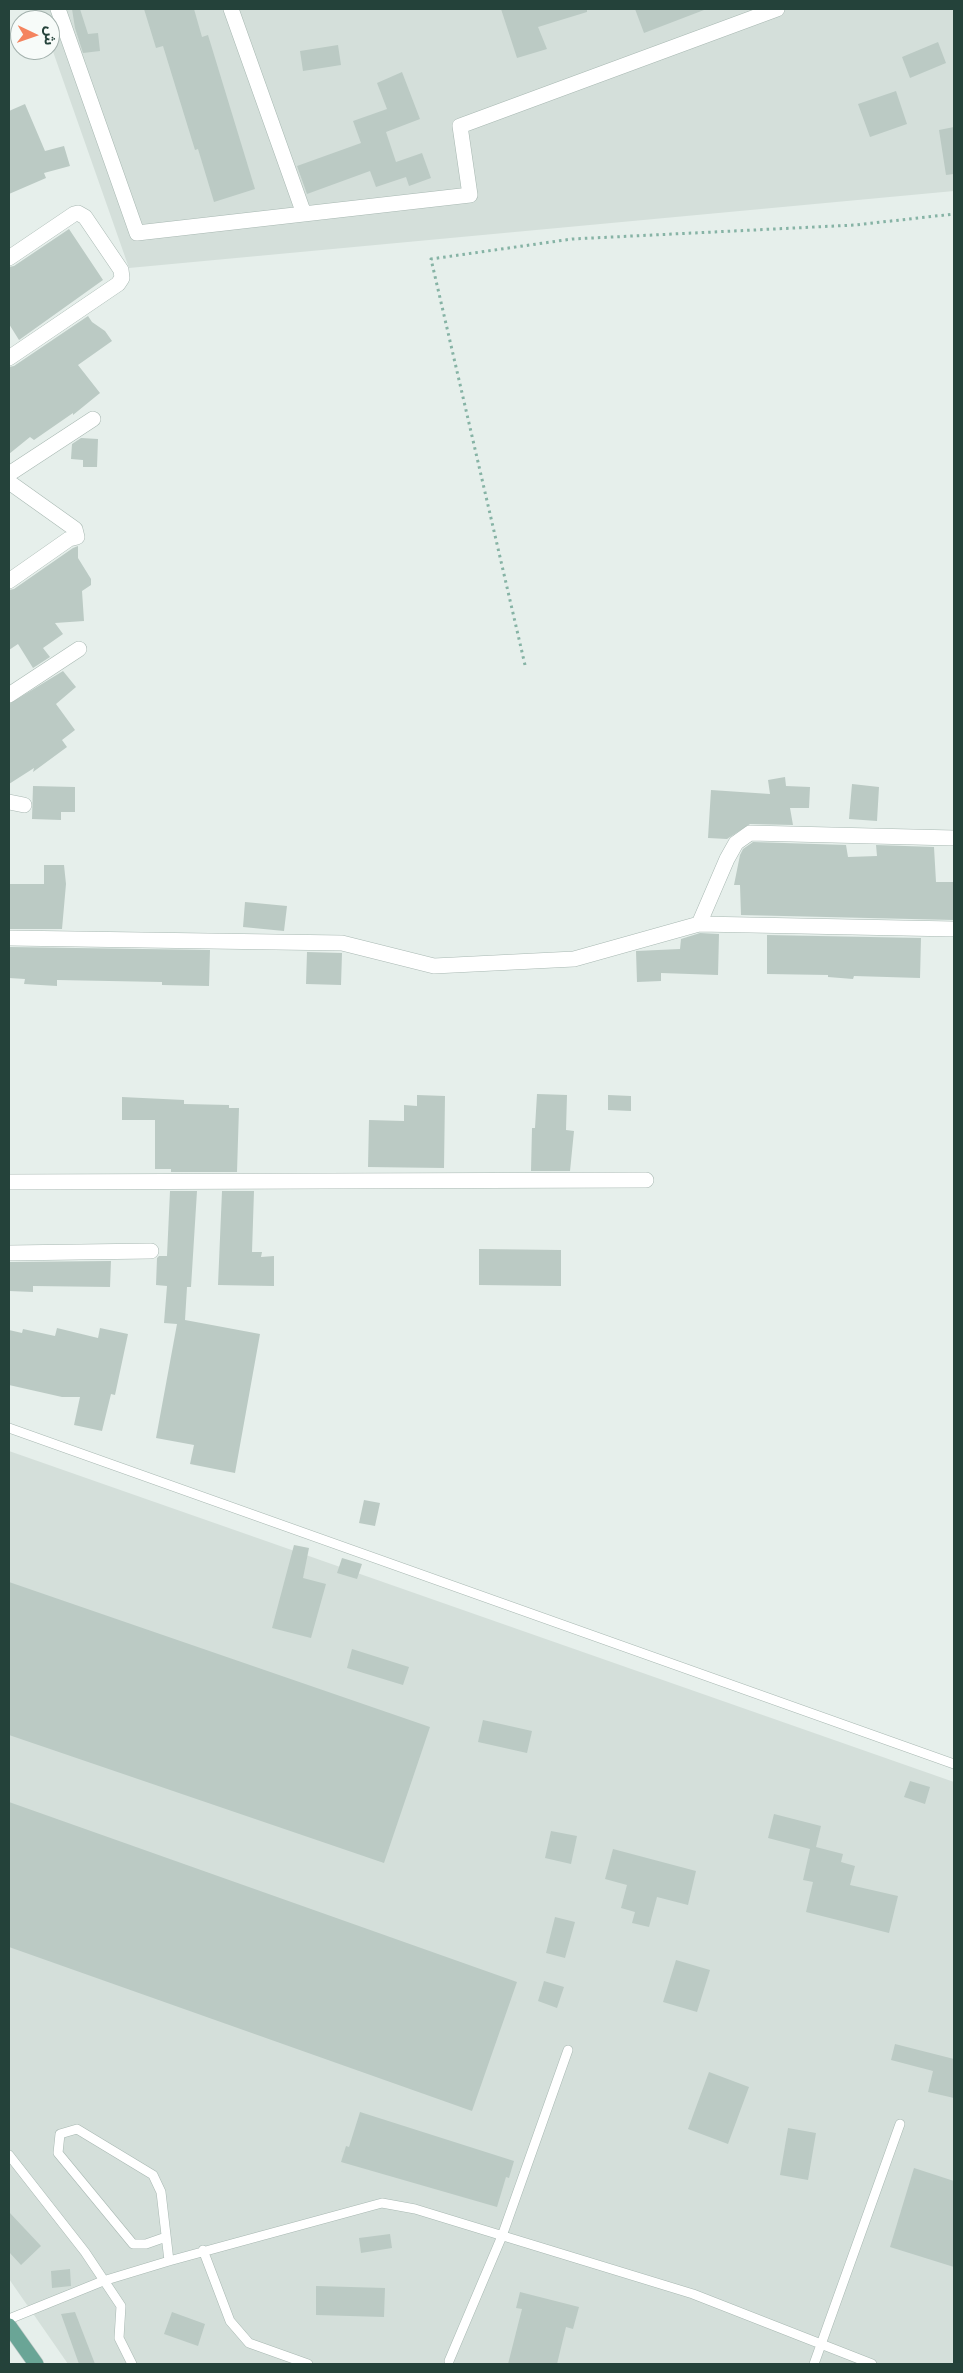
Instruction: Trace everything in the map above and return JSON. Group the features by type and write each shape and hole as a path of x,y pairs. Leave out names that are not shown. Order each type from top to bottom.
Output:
{"main road":[{"path":"9,2326 36,2364"}],"street":[{"path":"58,9 138,232 470,195 460,126 777,9"},
{"path":"231,9 304,214"},
{"path":"9,258 78,213 85,216 121,270 122,278 118,284 9,358"},
{"path":"9,474 93,419"},
{"path":"9,482 75,530 77,537 69,539 9,581"},
{"path":"9,695 79,649"},
{"path":"9,802 24,805"},
{"path":"699,924 727,859 736,843 750,833 954,838"},
{"path":"9,938 342,942 434,966 574,959 699,924 954,929"},
{"path":"9,1182 646,1180"},
{"path":"9,1253 151,1251"}],"lane":[{"path":"9,1428 954,1764"},
{"path":"449,2360 502,2236 568,2050"},
{"path":"814,2364 900,2124"},
{"path":"166,2237 146,2244 133,2244 58,2154 60,2134 77,2129 153,2176 160,2192 166,2237 169,2261"},
{"path":"9,2155 85,2252 121,2306 119,2338 132,2364"},
{"path":"9,2319 103,2281 203,2250 382,2203 415,2209 693,2294 872,2364"},
{"path":"203,2250 230,2321 249,2342 308,2364"}],"path":[{"path":"525,665 431,260 572,239 855,226 954,214"}],"shaded area":[{"path":"954,9 954,191 129,268 56,60 60,60 60,10 38,10"},
{"path":"9,1451 954,1782 954,2364 68,2364 9,2279"}],"building":[{"path":"72,9 80,9 88,34 98,33 100,51 83,53 75,28"},
{"path":"144,9 194,9 202,37 208,35 255,189 214,202 198,149 195,150 163,46 156,48"},
{"path":"501,9 587,9 587,12 538,27 547,49 517,58"},
{"path":"635,9 704,9 704,10 644,33"},
{"path":"938,42 946,63 910,78 902,57"},
{"path":"338,45 341,65 303,71 300,51"},
{"path":"402,72 420,119 386,132 396,162 422,153 431,178 409,186 406,177 376,187 370,171 307,194 297,166 361,143 353,121 387,109 377,83"},
{"path":"896,91 907,124 870,137 858,104"},
{"path":"25,104 45,151 64,146 70,166 44,173 46,178 9,194 9,111"},
{"path":"954,127 954,174 946,175 939,130"},
{"path":"69,229 103,280 19,340 9,324 9,267 14,266"},
{"path":"88,316 92,322 105,331 112,341 78,365 100,393 73,415 73,413 34,440 30,437 9,454 9,367 14,366"},
{"path":"81,438 98,439 97,467 83,467 83,460 71,459 72,444"},
{"path":"78,546 78,558 91,579 91,585 82,591 84,621 55,623 63,634 43,648 50,657 33,668 18,644 9,650 9,590 14,589"},
{"path":"63,671 76,687 56,704 75,730 62,740 67,747 33,772 34,768 9,784 9,704"},
{"path":"785,777 786,786 810,787 809,808 790,808 793,825 750,824 727,839 708,838 711,790 770,794 768,780"},
{"path":"852,784 879,787 877,821 849,819"},
{"path":"33,786 75,787 75,812 61,812 61,820 32,819"},
{"path":"753,842 846,845 848,857 877,856 876,845 934,847 936,882 954,882 954,920 741,915 740,885 734,885 740,855 743,849"},
{"path":"44,865 64,865 66,884 62,929 9,929 9,884 44,884"},
{"path":"245,902 287,906 284,931 243,927"},
{"path":"700,933 719,934 718,975 661,973 661,981 637,982 636,951 680,949 681,939"},
{"path":"767,935 921,938 920,978 854,976 853,979 828,977 828,975 767,974"},
{"path":"9,947 210,950 209,986 162,985 162,982 57,980 57,986 24,984 25,979 9,978"},
{"path":"307,952 342,953 341,985 306,984"},
{"path":"537,1094 567,1095 566,1130 574,1131 570,1171 531,1171 532,1128 535,1128"},
{"path":"417,1095 445,1096 444,1168 368,1167 369,1120 404,1121 404,1105 417,1106"},
{"path":"608,1095 631,1096 631,1111 608,1110"},
{"path":"122,1097 184,1100 184,1104 229,1105 229,1108 239,1108 237,1172 171,1172 171,1169 155,1169 155,1120 122,1120"},
{"path":"170,1191 197,1191 191,1287 187,1287 185,1320 260,1334 235,1473 190,1464 194,1445 156,1438 177,1324 164,1323 167,1286 156,1285 157,1258 159,1256 167,1256"},
{"path":"222,1191 254,1191 252,1252 262,1252 261,1257 274,1256 274,1286 218,1285"},
{"path":"479,1249 561,1250 561,1286 479,1285"},
{"path":"111,1261 110,1287 33,1286 33,1292 9,1291 9,1262"},
{"path":"57,1328 98,1338 100,1328 128,1334 115,1395 111,1394 102,1431 74,1425 80,1397 62,1397 9,1385 9,1330 22,1333 23,1329 55,1336"},
{"path":"364,1500 380,1503 375,1526 359,1523"},
{"path":"294,1545 309,1548 303,1578 326,1584 311,1638 272,1628"},
{"path":"342,1558 362,1564 357,1579 337,1573"},
{"path":"9,1582 430,1727 384,1863 9,1735"},
{"path":"352,1649 409,1667 403,1685 347,1668"},
{"path":"483,1720 532,1731 527,1753 478,1742"},
{"path":"910,1781 930,1787 925,1804 904,1797"},
{"path":"9,1802 517,1982 472,2111 9,1947"},
{"path":"774,1814 821,1826 816,1847 843,1854 841,1862 855,1866 850,1885 898,1896 889,1933 806,1912 813,1882 803,1880 810,1849 768,1838"},
{"path":"551,1831 577,1836 571,1864 545,1858"},
{"path":"613,1849 696,1871 688,1905 657,1897 649,1927 632,1923 635,1912 621,1908 627,1885 605,1879"},
{"path":"555,1917 575,1922 565,1958 546,1953"},
{"path":"676,1960 710,1970 697,2012 663,2002"},
{"path":"544,1981 564,1987 557,2008 538,2001"},
{"path":"895,2044 954,2059 954,2098 928,2092 933,2071 891,2060"},
{"path":"709,2072 749,2087 728,2144 688,2129"},
{"path":"360,2112 514,2161 509,2178 506,2177 497,2207 341,2162 346,2146 349,2147"},
{"path":"788,2128 816,2133 808,2180 780,2175"},
{"path":"914,2168 954,2181 954,2267 890,2247"},
{"path":"9,2212 41,2246 21,2265 9,2252"},
{"path":"390,2234 392,2248 361,2253 359,2238"},
{"path":"70,2269 71,2286 52,2288 51,2271"},
{"path":"316,2286 385,2288 384,2317 316,2315"},
{"path":"520,2292 579,2307 573,2329 566,2327 557,2364 508,2364 522,2309 516,2308"},
{"path":"75,2312 95,2364 79,2364 61,2314"},
{"path":"172,2312 205,2324 198,2346 164,2334"}]}
